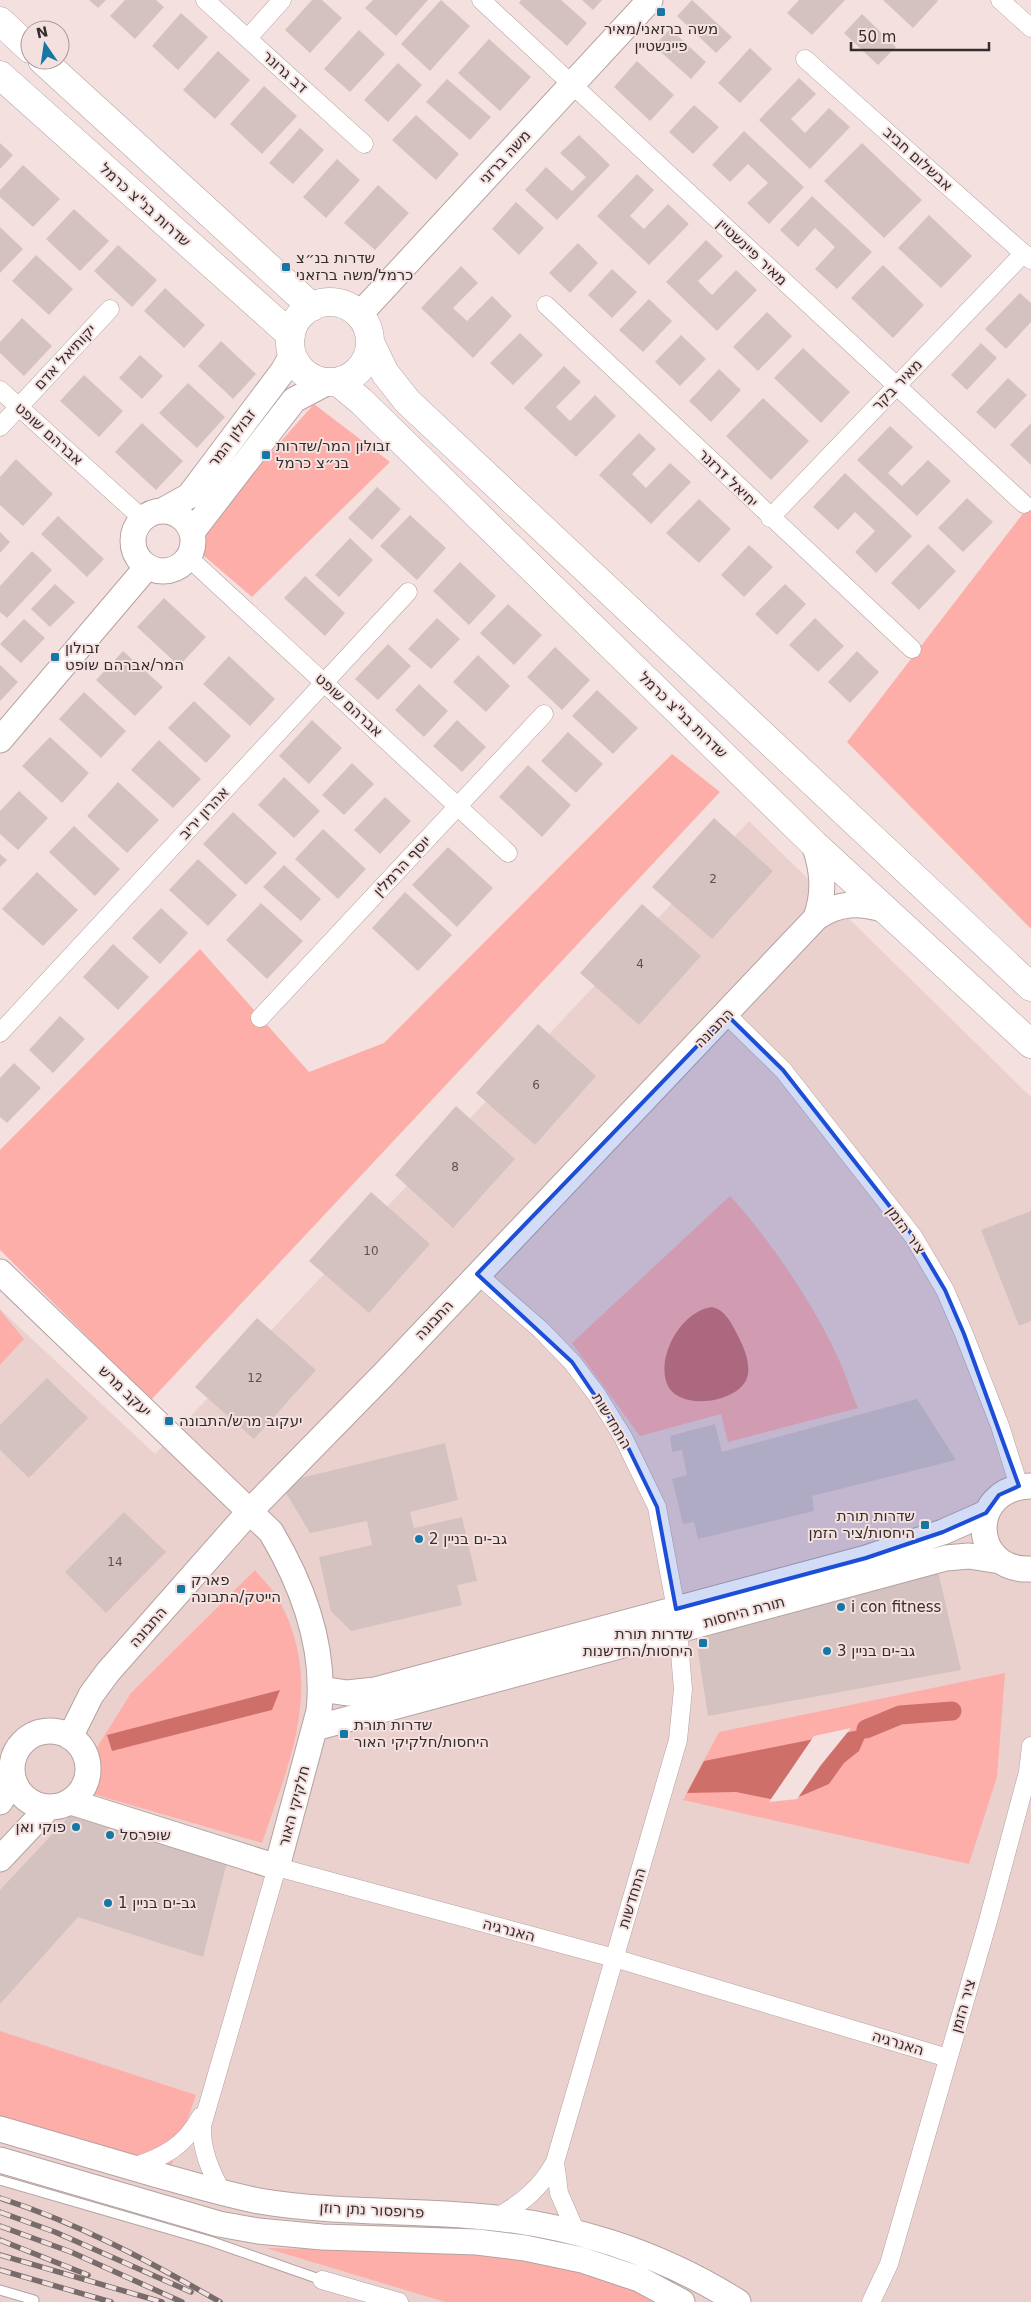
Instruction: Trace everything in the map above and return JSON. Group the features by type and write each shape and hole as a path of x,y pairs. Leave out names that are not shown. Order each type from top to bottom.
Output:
{"main road":[{"path":"0,22 20,40"},
{"path":"53,70 312,307"},
{"name":"שדרות בנ\"צ כרמל","path":"0,75 291,345"},
{"path":"370,342 364,363 348,378 333,382 316,380 306,374 297,365 291,345 294,324 302,314 312,307 324,303 337,303 349,307 359,315 365,323 370,342 385,373 408,401 1031,987"},
{"name":"שדרות בנ\"צ כרמל","path":"333,382 361,401 814,844 1031,1044"}],"street":[{"name":"דב גרונר","path":"205,0 364,144"},
{"path":"248,38 282,0"},
{"name":"מאיר פיינשטיין","path":"481,0 1024,504"},
{"name":"משה ברזני","path":"359,315 650,0"},
{"path":"1000,0 1031,28"},
{"name":"אבשלום חביב","path":"805,59 1027,256"},
{"name":"מאיר בקר","path":"770,518 896,386 1027,256"},
{"name":"יחיאל דרזנר","path":"546,305 770,518 912,649"},
{"name":"יקותיאל אדם","path":"0,427 110,309"},
{"name":"זבולון המר","path":"152,515 188,496 283,371 291,345"},
{"name":"זבולון המר","path":"192,532 294,400 314,388 333,382"},
{"name":"אברהם שופט","path":"0,390 18,407 152,515"},
{"path":"152,515 181,516 192,532 193,550 189,558 174,570 156,571 147,567 135,553 133,544 134,534 152,515"},
{"name":"אברהם שופט","path":"189,558 508,853"},
{"path":"0,740 147,567"},
{"name":"אהרון יריב","path":"0,1034 408,592"},
{"name":"יוסף הרמלין","path":"260,1018 544,714"},
{"name":"התבונה","path":"814,844 820,860 823,888 816,918"},
{"name":"התבונה","path":"70,1737 91,1695 108,1672 250,1511 726,1015 816,918 840,905 857,904 885,910"},
{"name":"ציר הזמן","path":"726,1015 783,1070 913,1236 945,1290 1025,1486"},
{"name":"יעקב מרש","path":"0,1272 250,1511"},
{"name":"התחדשות","path":"477,1274 541,1330 572,1362 597,1394 623,1436 657,1507 677,1620 683,1689 678,1740 555,2162 548,2176 531,2194 516,2207 495,2218"},
{"path":"1000,1561 991,1552 985,1540 983,1526 986,1513 999,1495 1025,1486"},
{"name":"חלקיקי האור","path":"222,2193 208,2164 201,2139 205,2110 277,1867 315,1728 321,1689 319,1656 298,1583 271,1532 250,1511"},
{"name":"תורת היחסות","path":"315,1728 677,1620 943,1532 986,1513"},
{"name":"תורת היחסות","path":"321,1689 347,1692 375,1690 946,1558 969,1556 1000,1561 1010,1567 1031,1569"},
{"path":"0,1859 60,1805 81,1794 87,1782 89,1769 87,1756 81,1745 59,1732 46,1731 33,1735 22,1742 12,1762 13,1780 18,1791 26,1800 37,1806 60,1805"},
{"name":"ציר הזמן","path":"871,2302 889,2264 1014,1824 1028,1772 1031,1746"},
{"path":"0,1802 13,1780"},
{"name":"האנרגיה","path":"60,1805 277,1867 614,1958 948,2058"},
{"name":"חלקיקי האור","path":"133,2167 160,2158 174,2150 186,2140 205,2110"},
{"name":"פרופסור נתן רוזן","path":"0,2129 222,2193 300,2206 495,2218 576,2232 648,2256 687,2273 738,2302"},
{"name":"פרופסור נתן רוזן","path":"0,2160 219,2224 258,2231 322,2237 478,2242 525,2248 582,2260 639,2279 682,2302"},
{"name":"התחדשות","path":"555,2162 559,2193 576,2232"},
{"name":"ציר הזמן","path":"885,2302 889,2264"},
{"path":"322,2280 398,2302"}],"lane":[{"path":"0,2180 210,2241 322,2280"},
{"path":"0,2290 34,2300"}],"highlighted area":[{"path":"727,1015 783,1070 913,1236 945,1290 964,1334 1019,1486 999,1495 986,1513 943,1532 866,1558 676,1609 657,1507 623,1437 572,1362 477,1274"}],"shaded area":[{"path":"314,404 390,462 252,597 203,555 201,531"},
{"path":"1031,503 1031,929 847,742"},
{"path":"672,754 720,792 151,1400 0,1250 0,1150 200,949 309,1072 384,1043"},
{"path":"749,821 1031,1097 1031,2302 0,2302 0,1309 155,1454"},
{"path":"730,1196 762,1234 808,1301 833,1347 858,1408 728,1442 721,1414 640,1436 572,1343"},
{"path":"712,1307 721,1311 727,1317 742,1343 748,1364 748,1374 744,1384 735,1392 723,1398 695,1401 682,1398 672,1391 666,1381 664,1370 669,1346 682,1325 691,1316 701,1310"},
{"path":"0,1310 24,1339 0,1365"},
{"path":"255,1570 277,1596 293,1632 300,1662 301,1693 292,1752 262,1843 93,1794 98,1761 96,1749 131,1693"},
{"path":"1005,1673 997,1777 969,1864 683,1800 719,1732"},
{"path":"280,1690 272,1710 112,1751 107,1735"},
{"path":"869,1728 859,1751 844,1763 829,1784 801,1796 775,1800 736,1792 687,1793 704,1761"},
{"path":"0,2031 196,2095 168,2175 0,2118"},
{"path":"266,2248 423,2250 463,2252 541,2261 600,2274 660,2302 445,2302"}],"pier":[{"path":"851,1728 797,1799 769,1802 814,1736"}],"building":[{"path":"89,0 106,0 98,8"},
{"path":"125,0 156,0 164,7 135,39 110,16"},
{"path":"312,0 322,0 342,18 310,53 285,30"},
{"path":"373,0 428,0 396,36 365,8"},
{"path":"441,0 470,26 430,71 401,44"},
{"path":"521,0 561,0 587,23 567,46 519,3"},
{"path":"582,0 602,0 593,10"},
{"path":"692,0 732,37 716,53 677,16"},
{"path":"799,0 845,0 812,35 787,13"},
{"path":"883,0 937,0 938,1 913,28"},
{"path":"181,13 208,37 178,70 152,46"},
{"path":"862,14 896,47 878,65 844,33"},
{"path":"670,29 706,62 691,79 654,46"},
{"path":"359,30 385,54 350,92 324,69"},
{"path":"489,39 531,77 500,111 458,73"},
{"path":"750,48 772,69 740,103 718,83"},
{"path":"218,51 250,80 215,119 183,90"},
{"path":"637,61 674,95 650,121 614,87"},
{"path":"398,63 422,85 388,122 364,100"},
{"path":"799,78 816,94 791,119 805,133 829,108 850,127 810,169 759,120"},
{"path":"447,79 491,117 470,140 426,102"},
{"path":"264,86 297,116 262,154 230,124"},
{"path":"694,105 719,127 693,154 669,132"},
{"path":"416,115 459,154 436,180 392,140"},
{"path":"300,128 324,150 293,184 269,163"},
{"path":"744,131 804,187 769,224 747,203 768,183 748,164 730,182 712,165"},
{"path":"579,135 610,165 557,220 525,190 546,167 572,191 586,177 560,153"},
{"path":"0,143 13,155 0,169"},
{"path":"862,143 922,200 884,238 824,181"},
{"path":"337,159 360,180 326,218 303,197"},
{"path":"23,165 60,199 33,227 0,197 0,190"},
{"path":"637,174 654,190 630,216 644,229 668,204 689,224 649,265 597,216"},
{"path":"378,185 409,213 375,250 344,223"},
{"path":"812,196 872,252 837,289 815,269 835,247 815,228 798,247 780,230"},
{"path":"516,202 544,228 519,255 492,229"},
{"path":"74,209 109,241 80,271 46,239"},
{"path":"929,215 972,256 941,288 898,248"},
{"path":"0,227 23,249 0,273"},
{"path":"706,240 723,256 698,281 712,295 736,270 757,290 717,331 666,282"},
{"path":"578,243 598,263 570,293 549,273"},
{"path":"118,245 157,280 132,307 94,271"},
{"path":"36,255 73,289 49,315 12,281"},
{"path":"883,265 924,305 893,338 851,298"},
{"path":"461,266 478,283 453,308 467,321 492,296 512,316 473,358 421,308"},
{"path":"612,269 637,292 612,318 588,295"},
{"path":"165,288 205,325 184,348 144,311"},
{"path":"1020,293 1031,303 1031,322 1006,349 985,329"},
{"path":"649,299 672,321 643,352 619,330"},
{"path":"767,312 792,336 758,371 733,347"},
{"path":"22,318 52,346 24,376 0,353 0,342"},
{"path":"520,333 543,355 513,385 490,363"},
{"path":"681,335 706,359 680,386 655,362"},
{"path":"221,341 256,374 233,399 198,366"},
{"path":"981,343 997,358 967,390 951,375"},
{"path":"803,348 850,392 821,423 774,378"},
{"path":"140,355 163,376 142,399 119,378"},
{"path":"564,366 581,382 556,407 570,421 595,395 616,416 576,457 524,408"},
{"path":"719,369 741,390 711,422 689,401"},
{"path":"84,375 123,411 99,437 60,401"},
{"path":"1008,378 1027,395 995,429 976,412"},
{"path":"188,383 225,417 197,448 159,413"},
{"path":"763,398 809,441 771,480 726,436"},
{"path":"142,423 183,461 156,490 115,452"},
{"path":"1031,423 1031,465 1010,445"},
{"path":"890,426 913,447 888,473 902,486 928,460 951,481 917,516 857,460"},
{"path":"639,433 656,449 632,474 646,488 670,463 691,482 651,524 599,475"},
{"path":"16,459 53,494 23,526 0,505 0,477"},
{"path":"845,473 912,536 876,573 855,552 875,531 855,512 838,530 813,507"},
{"path":"377,487 401,509 372,540 348,518"},
{"path":"967,498 993,522 963,552 938,528"},
{"path":"699,499 731,529 699,563 666,533"},
{"path":"410,515 446,548 417,580 380,546"},
{"path":"58,516 104,559 87,577 41,534"},
{"path":"0,532 10,542 0,553"},
{"path":"350,538 373,560 339,597 315,575"},
{"path":"928,544 956,571 919,610 891,583"},
{"path":"749,545 773,567 744,597 721,575"},
{"path":"32,551 52,570 7,618 0,612 0,586"},
{"path":"460,562 496,596 469,625 433,591"},
{"path":"305,576 345,613 325,636 284,598"},
{"path":"55,584 75,602 50,627 31,609"},
{"path":"785,584 806,604 777,635 755,614"},
{"path":"164,598 206,637 179,666 137,627"},
{"path":"508,604 542,635 514,665 480,633"},
{"path":"437,618 460,639 431,669 408,649"},
{"path":"815,618 844,646 818,672 789,645"},
{"path":"24,619 45,638 21,663 0,644"},
{"path":"388,644 411,666 378,700 355,679"},
{"path":"555,647 590,680 562,710 527,677"},
{"path":"123,651 163,687 135,716 96,680"},
{"path":"857,651 879,672 850,703 828,682"},
{"path":"478,655 510,686 486,712 453,682"},
{"path":"229,656 275,699 250,726 203,684"},
{"path":"0,665 18,682 0,701"},
{"path":"419,684 448,711 424,737 395,710"},
{"path":"597,690 638,728 613,754 572,716"},
{"path":"84,692 126,731 101,758 59,719"},
{"path":"194,701 231,736 206,763 168,728"},
{"path":"312,720 342,748 309,784 279,756"},
{"path":"457,720 486,747 462,772 433,746"},
{"path":"568,732 603,764 576,793 541,761"},
{"path":"50,737 89,773 62,803 22,766"},
{"path":"159,740 201,779 173,808 131,770"},
{"path":"352,763 374,784 344,815 322,795"},
{"path":"528,765 571,805 542,837 499,797"},
{"path":"284,777 320,811 294,838 258,805"},
{"path":"118,782 159,820 127,853 87,816"},
{"path":"19,791 48,818 18,850 0,834 0,811"},
{"path":"385,797 411,821 380,854 354,830"},
{"path":"233,812 277,853 246,885 203,844"},
{"path":"714,818 773,871 712,939 652,887"},
{"path":"74,826 120,869 95,896 49,852"},
{"path":"323,829 366,869 338,899 295,859"},
{"path":"448,847 493,888 457,927 412,885"},
{"path":"0,854 7,860 0,867"},
{"path":"198,859 237,895 208,926 169,890"},
{"path":"284,865 321,899 301,921 263,887"},
{"path":"37,872 78,910 43,946 2,909"},
{"path":"405,892 452,935 418,971 372,928"},
{"path":"261,903 303,941 267,979 226,940"},
{"path":"642,904 701,956 639,1025 580,973"},
{"path":"161,908 188,933 160,964 132,938"},
{"path":"113,944 149,977 118,1010 83,977"},
{"path":"60,1016 85,1039 53,1073 29,1050"},
{"path":"538,1024 596,1076 535,1145 476,1093"},
{"path":"14,1063 41,1088 7,1123 0,1117 0,1078"},
{"path":"456,1106 515,1159 453,1228 395,1175"},
{"path":"371,1192 430,1244 369,1313 309,1261"},
{"path":"1031,1211 1031,1321 1019,1326 981,1230"},
{"path":"257,1318 316,1370 254,1439 195,1387"},
{"path":"47,1378 88,1418 29,1478 0,1450 0,1425"},
{"path":"917,1399 956,1460 812,1496 814,1511 698,1539 694,1522 683,1524 672,1479 687,1475 682,1450 672,1452 670,1436 715,1424 722,1452"},
{"name":"גב-ים בניין 2","path":"445,1443 458,1500 410,1512 414,1528 462,1517 477,1581 457,1585 462,1605 351,1631 331,1611 319,1557 372,1545 367,1521 310,1533 280,1483"},
{"path":"124,1512 166,1552 106,1613 65,1572"},
{"name":"גב-ים בניין 3","path":"938,1571 961,1670 708,1716 695,1632"},
{"name":"גב-ים בניין 1","path":"72,1813 227,1862 203,1957 78,1917 0,2004 0,1890"}],"waterway":[{"path":"866,1729 900,1715 952,1711"}],"railway":[{"path":"0,2198 57,2219 113,2244 220,2302"},
{"path":"0,2212 55,2232 191,2292"},
{"path":"0,2226 71,2252 182,2302"},
{"path":"0,2240 88,2275"},
{"path":"0,2255 162,2302"},
{"path":"0,2270 111,2302"}],"place":[{"name":"משה ברזאני/מאיר פיינשטיין","path":"661,12"},
{"name":"שדרות בנ״צ כרמל/משה ברזאני","path":"286,267"},
{"name":"זבולון המר/שדרות בנ״צ כרמל","path":"266,455"},
{"name":"זבולון המר/אברהם שופט","path":"55,657"},
{"name":"יעקוב מרש/התבונה","path":"169,1421"},
{"name":"שדרות תורת היחסות/ציר הזמן","path":"925,1525"},
{"name":"גב-ים בניין 2","path":"419,1539"},
{"name":"פארק הייטק/התבונה","path":"181,1589"},
{"name":"i con fitness","path":"841,1607"},
{"name":"שדרות תורת היחסות/החדשנות","path":"703,1643"},
{"name":"גב-ים בניין 3","path":"827,1651"},
{"name":"שדרות תורת היחסות/חלקיקי האור","path":"344,1734"},
{"name":"פוקי ואן","path":"76,1827"},
{"name":"שופרסל","path":"110,1835"},
{"name":"גב-ים בניין 1","path":"108,1903"}]}
